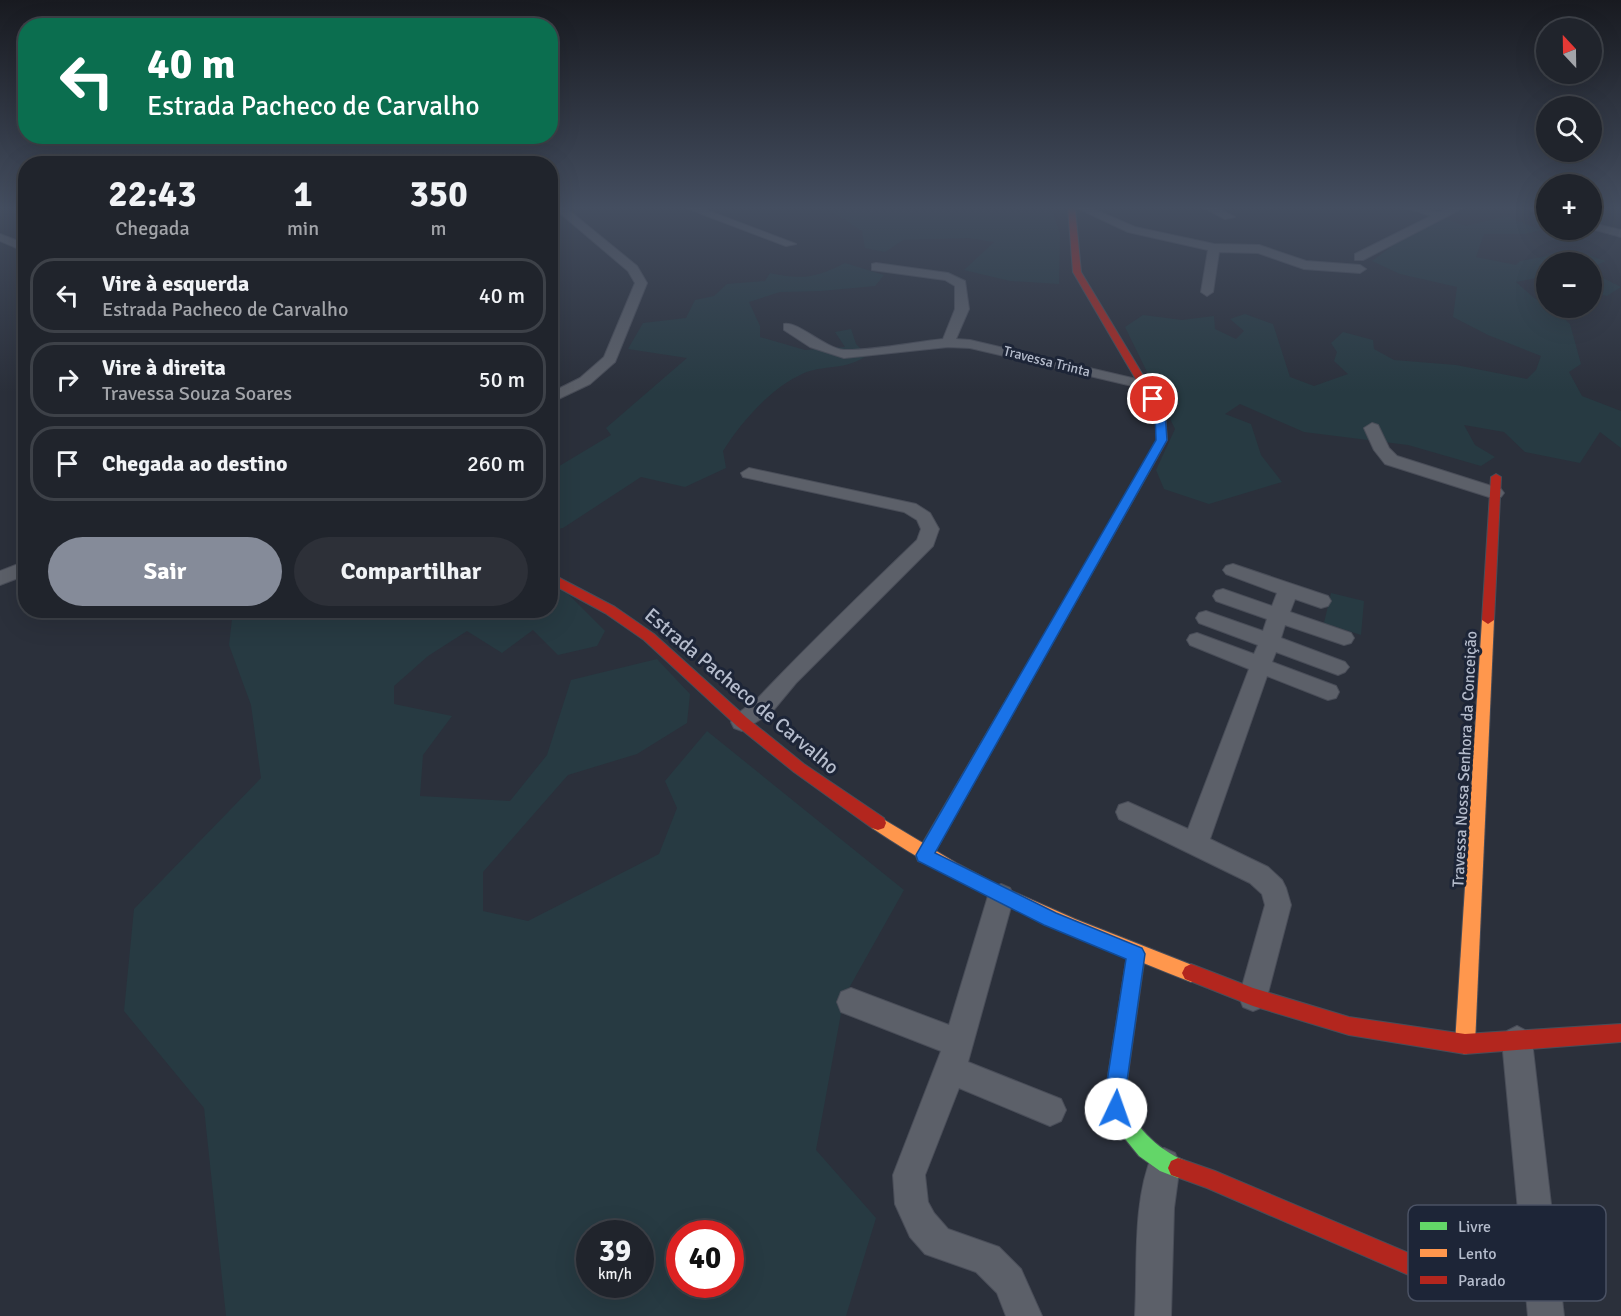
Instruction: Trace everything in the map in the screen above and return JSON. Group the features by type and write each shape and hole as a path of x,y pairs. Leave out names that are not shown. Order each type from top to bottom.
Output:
{"street":[{"path":"558,395 585,381 610,359 641,283 634,269"},
{"path":"892,269 948,278 961,284 962,309 948,343"},
{"path":"924,855 1162,440 1160,412 1077,269"},
{"path":"1207,292 1211,269"},
{"name":"Travessa Trinta","path":"789,327 812,343 843,354 948,343 989,346 1145,385"},
{"path":"1372,428 1382,450 1391,460 1496,485"},
{"path":"742,722 764,705 788,677 926,542 930,529 924,518 910,508 748,473"},
{"name":"Travessa Nossa Senhora da Conceição","path":"1465,1044 1496,485"},
{"path":"1233,570 1321,601"},
{"path":"0,579 18,571"},
{"name":"Estrada Pacheco de Carvalho","path":"558,581 610,610 649,637 742,722 799,768 924,855 1001,896 1136,954 1253,997 1349,1026 1465,1044 1621,1033"},
{"path":"1195,845 1288,590"},
{"path":"1223,596 1344,638"},
{"path":"1206,618 1338,667"},
{"path":"1197,640 1328,692"},
{"path":"1128,812 1259,875 1273,888 1278,896 1278,905 1267,954 1253,997"},
{"path":"1001,896 955,1057 909,1175 912,1204 922,1225 937,1242 987,1259 1009,1281 1024,1316"},
{"path":"1136,954 1115,1095 1116,1109 1125,1125 1164,1164 1208,1178 1408,1264"},
{"path":"851,1002 1050,1110"},
{"path":"1517,1041 1534,1205"},
{"path":"1153,1316 1157,1208 1164,1164"},
{"path":"1544,1301 1546,1316"}],"shaded area":[{"path":"831,269 866,269 884,275 875,286 780,292 749,302 760,326 760,337 805,350 845,347 835,332 851,329 856,344 867,355 851,363 802,374 779,388 757,407 730,440 723,451 726,468 685,487 641,477 563,528 558,529 558,467 611,435 606,428 687,358 628,349 643,323 686,318 695,300 714,296 727,284 765,281 770,273 800,277"},
{"path":"1059,269 1059,284 1010,281 964,270"},
{"path":"1390,269 1536,269 1536,278 1516,282 1536,299 1536,318 1564,318 1570,324 1581,364 1569,372 1582,396 1621,411 1621,448 1600,432 1580,463 1525,452 1504,432 1464,425 1475,445 1495,457 1481,466 1408,445 1304,432 1240,404 1225,414 1251,424 1261,455 1282,482 1209,504 1164,489 1156,470 1175,429 1125,327 1143,315 1182,320 1214,316 1215,329 1236,339 1244,331 1230,319 1245,314 1273,324 1290,377 1314,386 1348,374 1334,361 1337,352 1331,343 1343,332 1373,340 1374,349 1394,360 1456,365 1527,379 1536,370 1541,356 1488,335 1453,317 1457,287 1400,274"},
{"path":"1602,278 1621,287 1607,296 1602,295"},
{"path":"558,589 568,594 605,631 597,646 558,655 533,630 502,653 467,631 428,656 394,686 394,704 452,716 423,755 420,796 510,801 547,755 571,680 657,659 690,694 687,723 637,754 568,775 483,872 483,911 528,921 659,854 677,808 665,781 707,731 904,890 844,997 816,1150 876,1218 846,1316 226,1316 204,1108 124,1011 134,909 261,778 251,705 229,645 234,618 558,618"},
{"path":"1331,593 1364,601 1361,635 1324,623"}],"traffic: fast":[{"path":"924,856 1078,587"},
{"path":"1136,955 1115,1095 1117,1106 1137,1139 1157,1157 1178,1168"}],"traffic: slow":[{"path":"1465,1044 1488,620"},
{"path":"878,823 952,869 1029,908 1191,973"}],"traffic: jam":[{"path":"1077,269 1160,412 1162,440 1078,587"},
{"path":"1488,620 1496,477"},
{"path":"558,581 610,610 649,637 742,722 799,768 878,823"},
{"path":"1191,973 1253,997 1349,1026 1465,1044 1621,1033"},
{"path":"1178,1168 1208,1178 1408,1264"}],"route":[{"path":"1116,1109 1115,1095 1136,954 1050,919 924,855 1116,515 1162,440 1160,412 1153,399"}]}
